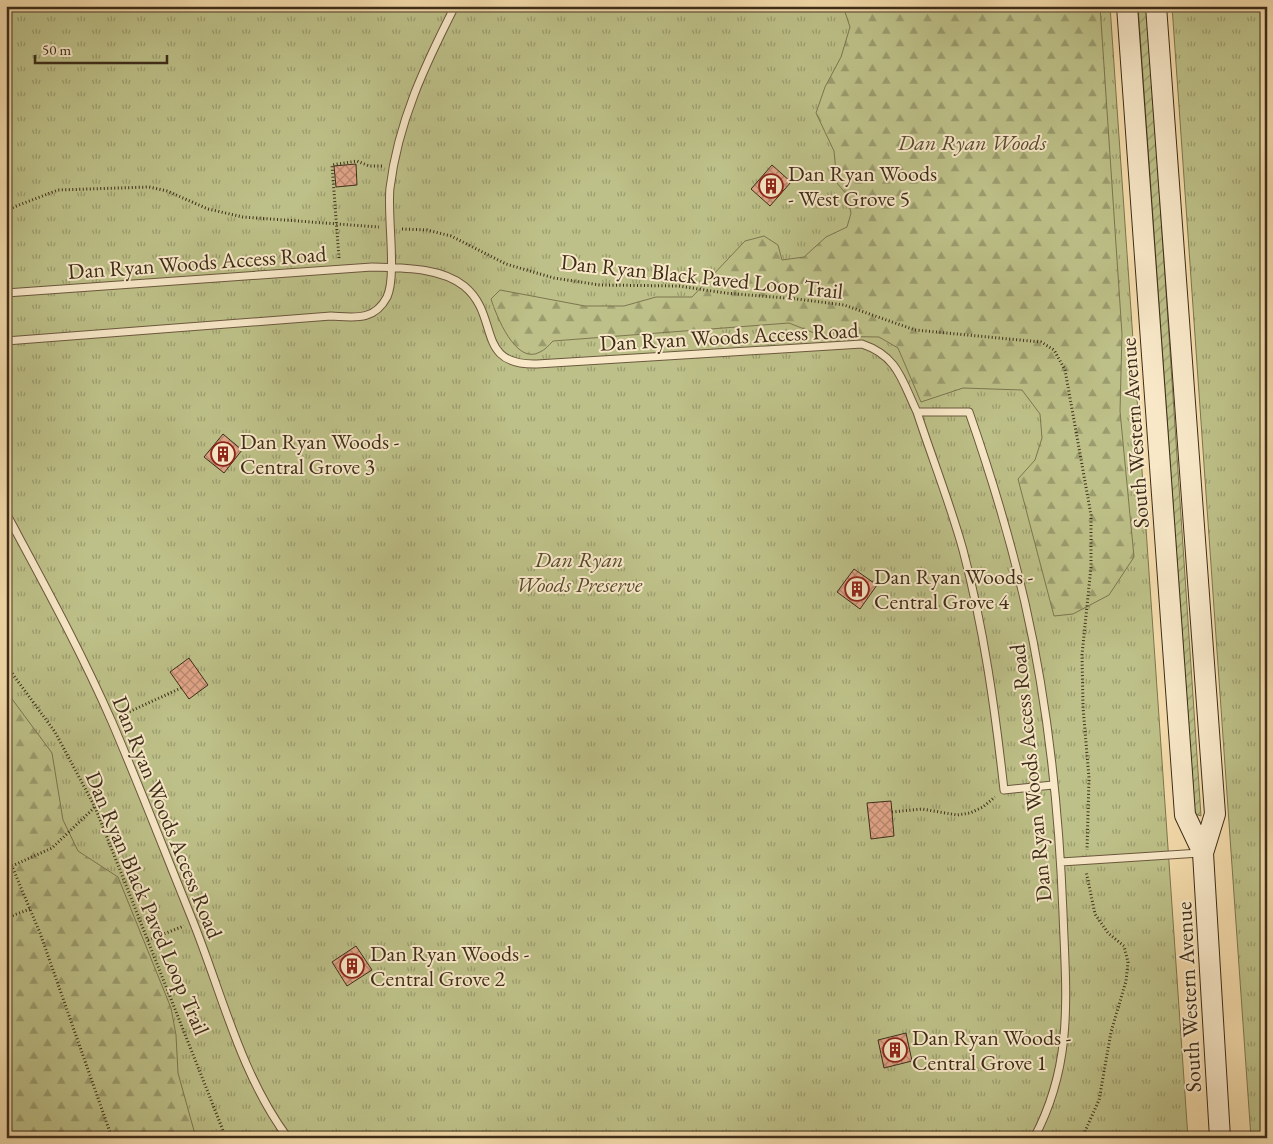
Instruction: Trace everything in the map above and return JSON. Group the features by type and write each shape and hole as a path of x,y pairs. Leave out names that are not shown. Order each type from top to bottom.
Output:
{"main road":[{"name":"South Western Avenue","path":"1127,6 1185,815 1203,853"},
{"name":"South Western Avenue","path":"1156,6 1215,814 1203,853 1220,1138"}],"lane":[{"path":"6,341 331,316 363,318 381,307 387,296 391,268 390,189 401,128 418,80 455,6"},
{"name":"Dan Ryan Woods Access Road","path":"6,293 340,269 391,268 434,273 451,278 465,287 476,298 498,353 510,362 522,365 862,344 879,350 894,365 917,412 969,412 1000,506 1026,604 1045,710 1061,862 1067,1004 1065,1044 1057,1084 1043,1121 1034,1138"},
{"path":"917,412 951,512 987,654 1004,790 1053,785"},
{"name":"Dan Ryan Woods Access Road","path":"6,513 47,589 111,720 194,922 241,1052 261,1093 288,1138"},
{"path":"1061,862 1203,853"}],"path":[{"path":"340,269 332,164 358,161 369,166"},
{"name":"Dan Ryan Black Paved Loop Trail","path":"6,210 58,190 149,187 167,191 208,209 243,217 427,230 451,236 506,264 554,278 600,285 679,286 725,293 844,305 915,330 1041,342 1054,350 1065,370 1091,515 1091,567 1082,654 1083,706 1089,778 1087,847"},
{"name":"Dan Ryan Black Paved Loop Trail","path":"6,665 55,732 95,807 226,1138"},
{"path":"111,720 181,688"},
{"path":"892,812 922,809 957,814 970,813 983,807 1004,790"},
{"path":"12,866 52,848 95,807"},
{"path":"6,852 72,1020 112,1138"},
{"path":"1082,1138 1099,1100 1112,1032 1126,982 1128,962 1124,946 1108,933 1095,914 1086,872"},
{"path":"6,918 30,909"},
{"path":"148,940 194,922"}],"green space":[{"name":"Dan Ryan Woods Preserve","path":"6,6 1110,6 1188,1138 13,1138 6,1118"},
{"name":"Dan Ryan Woods","path":"843,6 1100,6 1122,334 1120,411 1134,557 1109,595 1073,614 1054,616 1018,479 1035,460 1042,438 1040,414 1022,390 963,388 921,402 898,348 879,337 822,336 789,323 553,341 542,351 531,354 523,352 508,337 491,299 500,290 585,306 624,306 656,297 692,297 745,241 764,236 778,245 782,260 804,257 826,237 847,227 851,213 847,195 837,183 834,151 816,113 825,87 841,57 850,27"},
{"path":"1138,6 1147,6 1201,816 1195,814"},
{"path":"1172,6 1267,6 1267,1138 1251,1138"},
{"path":"6,687 12,699 52,753 63,820 78,851 118,877 171,1008 176,1035 178,1073 196,1138 13,1138 6,1118"}],"building":[{"path":"356,164 357,185 336,187 334,166"},
{"name":"Dan Ryan Woods - West Grove 5","path":"772,165 791,182 770,206 751,189"},
{"name":"Dan Ryan Woods - Central Grove 3","path":"223,434 242,450 224,473 204,457"},
{"name":"Dan Ryan Woods - Central Grove 4","path":"854,569 877,585 860,609 837,592"},
{"path":"189,658 208,685 189,699 170,672"},
{"path":"891,801 894,836 871,839 867,803"},
{"name":"Dan Ryan Woods - Central Grove 2","path":"356,946 372,970 347,986 332,962"},
{"name":"Dan Ryan Woods - Central Grove 1","path":"906,1033 912,1061 884,1068 878,1040"}],"place":[{"name":"Dan Ryan Woods - West Grove 5","path":"771,186"},
{"name":"Dan Ryan Woods - Central Grove 3","path":"223,454"},
{"name":"Dan Ryan Woods - Central Grove 4","path":"857,589"},
{"name":"Dan Ryan Woods - Central Grove 2","path":"352,966"},
{"name":"Dan Ryan Woods - Central Grove 1","path":"895,1050"}]}
